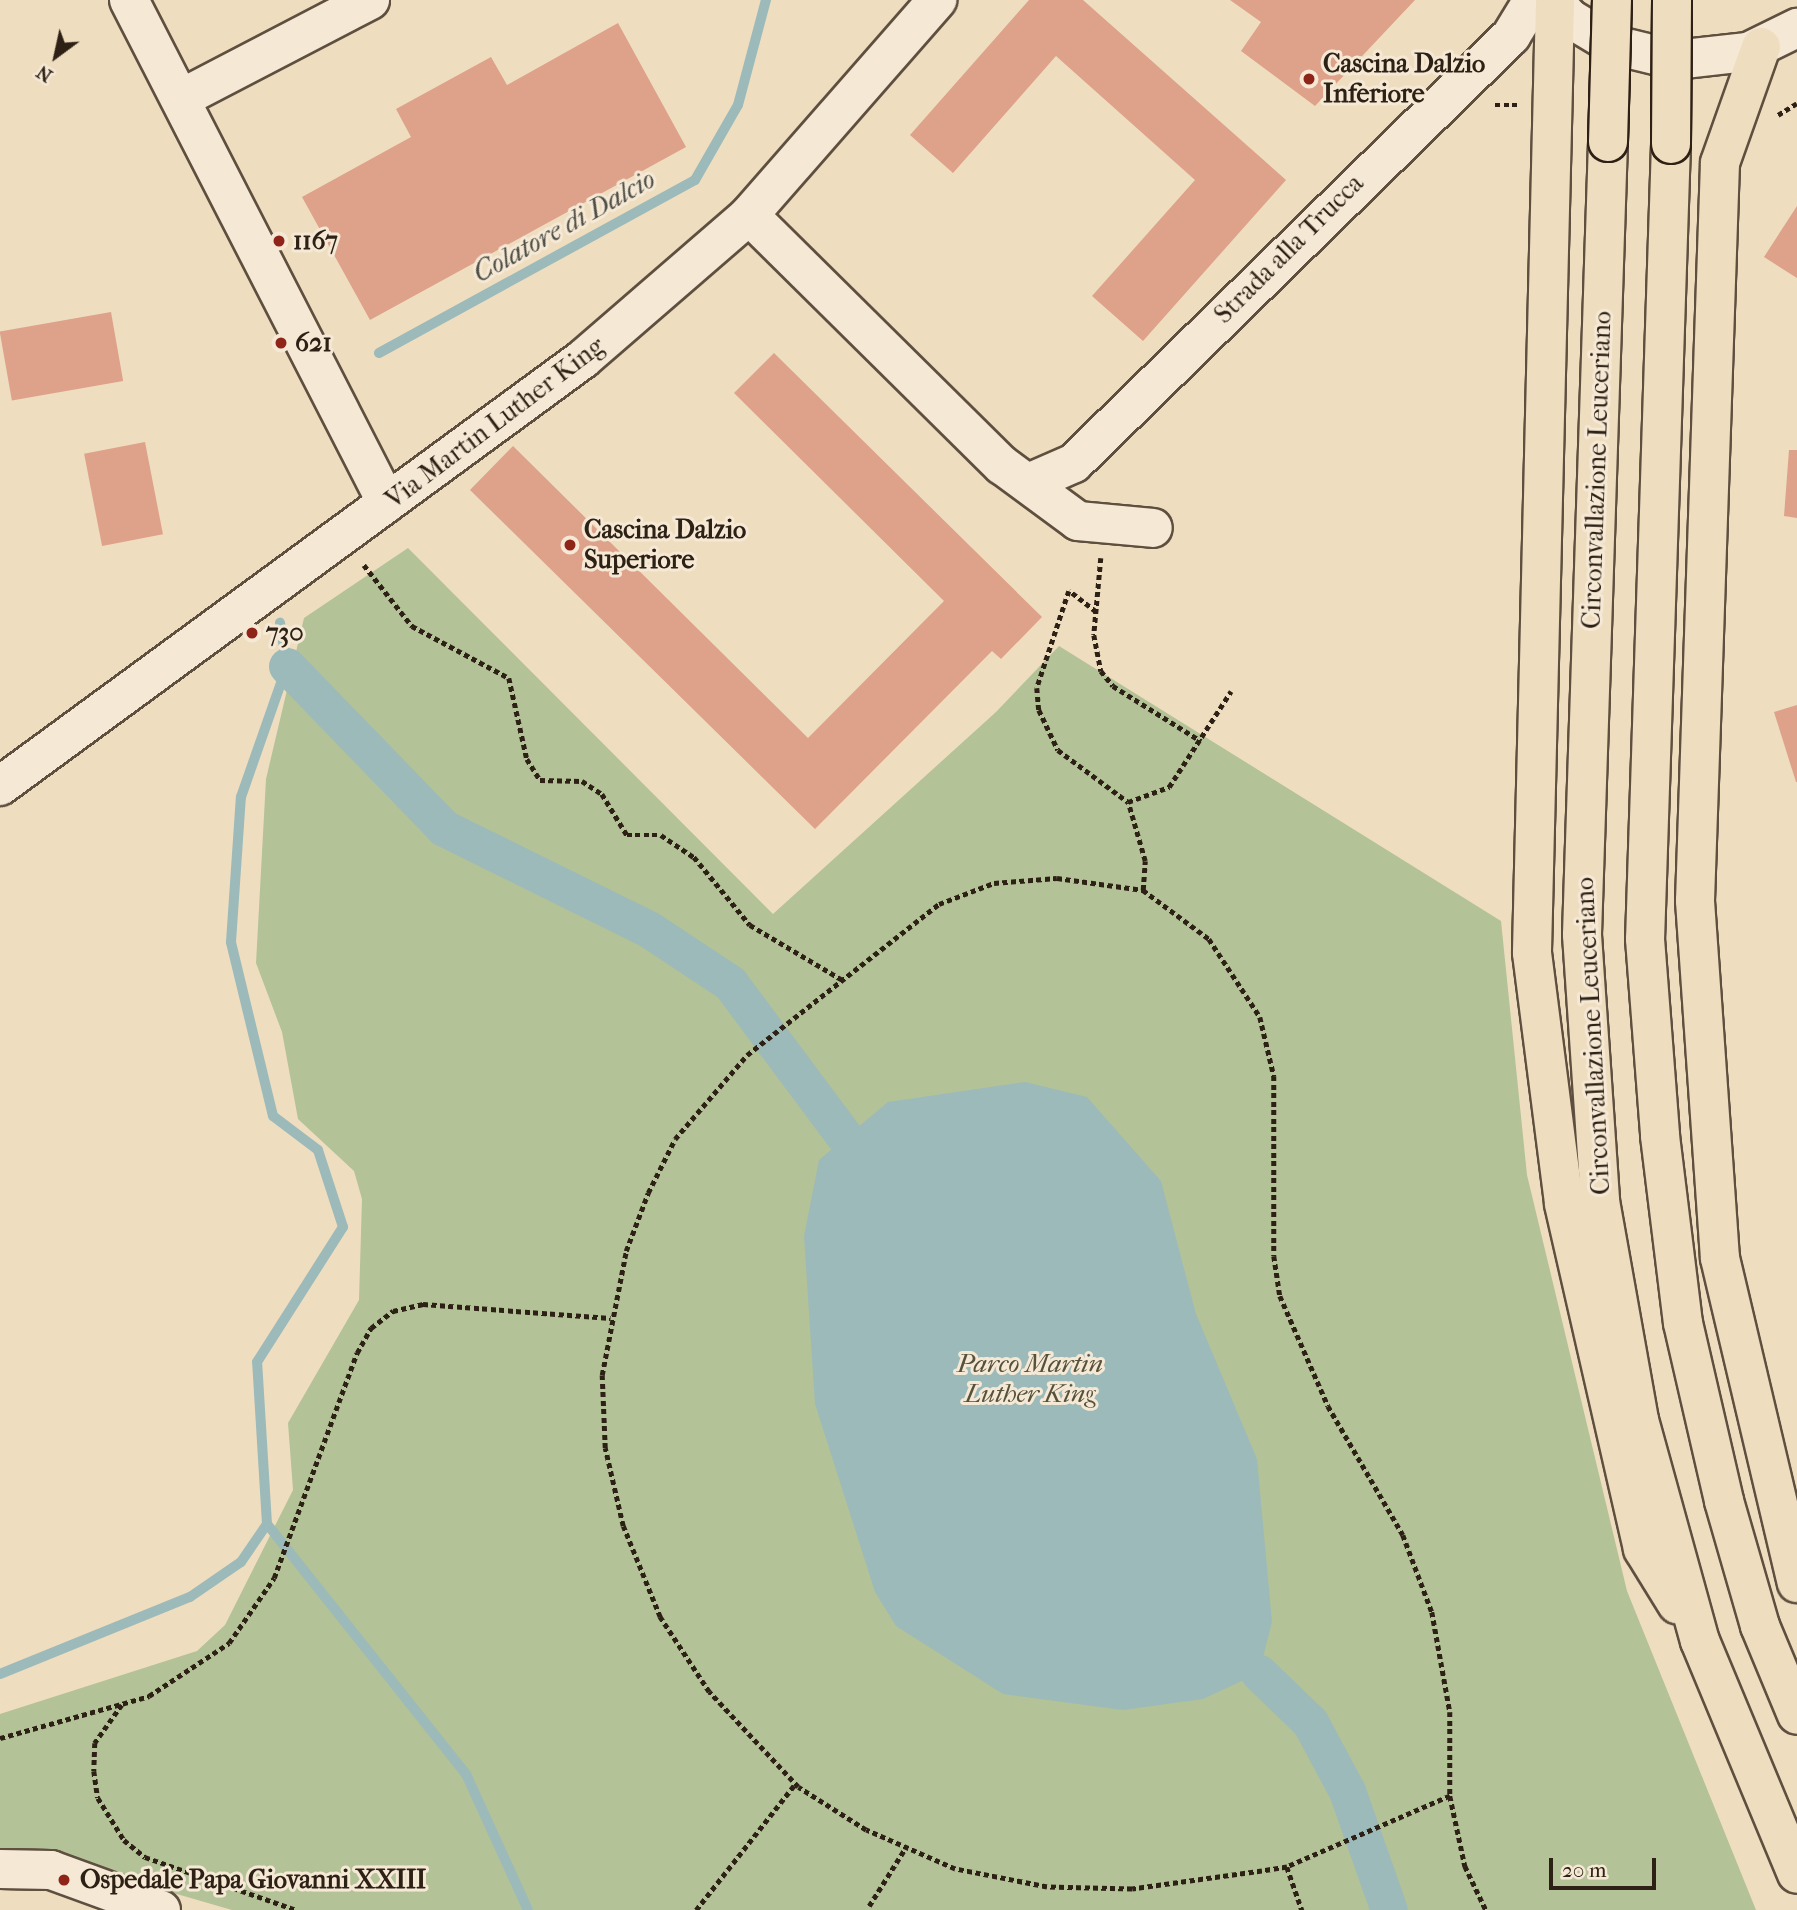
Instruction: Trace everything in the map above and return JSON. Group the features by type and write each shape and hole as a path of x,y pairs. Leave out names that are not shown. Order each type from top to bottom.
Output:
{"highway":[{"name":"Circonvallazione Leuceriano","path":"1612,0 1582,935 1600,1201 1639,1420 1700,1641 1797,1874"},
{"path":"1672,0 1671,144 1645,939 1660,1136 1683,1323 1724,1501 1760,1626 1797,1715"},
{"path":"1547,1 1532,953 1564,1204 1643,1549 1700,1641"},
{"path":"1787,35 1720,163 1695,901 1720,1258 1797,1583"}],"street":[{"path":"129,0 182,98 387,503"},
{"path":"182,98 370,0"},
{"name":"Via Martin Luther King","path":"0,786 583,359 749,215 937,0"},
{"path":"1547,1 1591,33 1653,57 1705,59 1787,35"},
{"name":"Strada alla Trucca","path":"1031,482 1074,463 1547,1"},
{"path":"749,215 1002,465 1091,522 1153,528"},
{"path":"0,1870 51,1870 161,1910"}],"path":[{"path":"1488,106 1514,105"},
{"path":"1091,522 1096,612 1094,654 1113,686 1201,741"},
{"path":"338,541 377,577 412,626 509,678 527,759 540,780 582,781 602,794 627,835 660,835 683,850 750,925 841,979"},
{"path":"1096,612 1069,591 1037,688 1039,710 1058,750 1128,802 1145,861 1143,890"},
{"path":"1128,802 1169,787 1231,691"},
{"path":"1450,1796 1381,1823 1287,1867 1132,1889 1047,1887 956,1869 906,1847 795,1783 709,1692 660,1617 623,1526 605,1448 602,1375 610,1318 626,1251 675,1139 747,1055 798,1010 939,904 994,883 1057,878 1143,890 1209,939 1260,1017 1275,1076 1274,1256 1280,1296 1328,1406 1403,1535 1432,1612 1450,1712 1450,1796 1465,1866 1486,1910"},
{"path":"0,1738 122,1704 202,1666 255,1608 274,1578 370,1328 393,1311 423,1304 610,1318"},
{"path":"122,1704 95,1743 94,1771 98,1798 124,1840 145,1857 296,1910"},
{"path":"696,1910 795,1783"},
{"path":"869,1906 906,1847"},
{"path":"1287,1867 1302,1910"}],"green space":[{"name":"Parco Martin Luther King","path":"408,548 773,914 996,712 1059,646 1501,921 1527,1175 1627,1591 1756,1910 232,1910 25,1850 0,1849 0,1714 197,1651 225,1625 293,1490 288,1423 359,1300 362,1199 354,1171 298,1119 282,1032 256,963 266,779 304,618"}],"water":[{"path":"1025,1082 1087,1097 1161,1181 1196,1314 1257,1459 1272,1622 1259,1673 1203,1699 1123,1710 1003,1694 896,1626 875,1592 815,1404 804,1236 819,1160 888,1102"}],"building":[{"path":"1029,0 1083,0 1286,180 1143,341 1092,296 1195,180 1056,56 953,173 910,135"},
{"name":"Cascina Dalzio Inferiore","path":"1230,0 1415,0 1315,106 1241,51 1261,22"},
{"path":"618,23 686,147 370,320 302,197 411,137 396,109 491,57 507,85"},
{"path":"1797,206 1797,278 1764,257"},
{"path":"111,312 123,381 12,401 0,332"},
{"name":"Cascina Dalzio Superiore","path":"774,353 1042,617 1001,659 992,651 815,829 470,490 513,446 808,738 944,601 734,393"},
{"path":"145,442 163,534 102,546 84,454"},
{"path":"1789,450 1797,450 1797,518 1784,516"},
{"path":"1797,705 1797,782 1796,782 1774,712"}],"waterway":[{"name":"Colatore di Dalcio","path":"379,353 695,180 738,105 766,0"},
{"name":"Colatore di Dalcio","path":"0,1674 190,1597 241,1562 267,1524 257,1362 343,1227 318,1150 273,1116 231,942 241,797 287,666 280,623"},
{"path":"287,666 444,828 650,930 730,983 844,1136"},
{"path":"267,1524 466,1774 528,1910"},
{"path":"1259,1673 1310,1722 1347,1791 1389,1910"}],"place":[{"name":"Cascina Dalzio Inferiore","path":"1309,79"},
{"name":"1167","path":"279,241"},
{"name":"621","path":"281,343"},
{"name":"Cascina Dalzio Superiore","path":"570,545"},
{"name":"730","path":"252,633"},
{"name":"Ospedale Papa Giovanni XXIII","path":"64,1880"}]}
